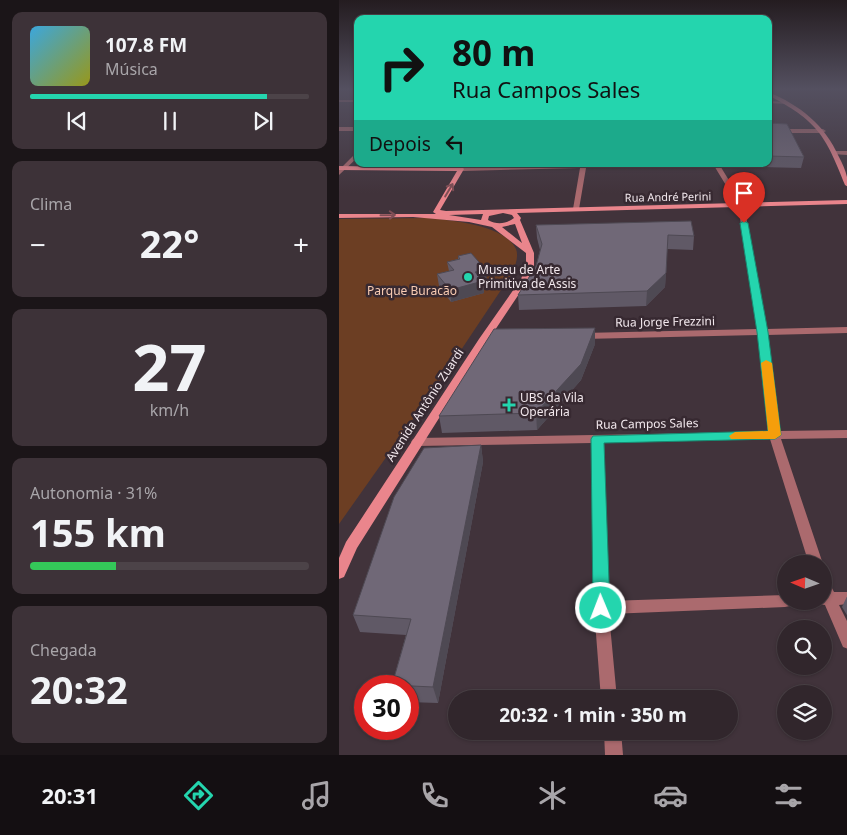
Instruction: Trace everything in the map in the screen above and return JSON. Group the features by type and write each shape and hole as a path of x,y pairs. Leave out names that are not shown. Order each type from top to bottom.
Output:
{"main road":[{"path":"816,123 823,131 835,152 847,184"},
{"path":"342,168 402,167"},
{"name":"Rua André Perini","path":"462,167 436,212 847,202"},
{"name":"Rua André Perini","path":"489,224 505,225 529,214 548,210"},
{"path":"489,224 483,218 499,211 514,213 530,253"},
{"path":"339,216 419,215 462,219 489,224 505,232 530,253"},
{"name":"Avenida Antônio Zuardi","path":"339,572 351,546 417,442 489,339 525,279 530,266 530,253"}],"street":[{"path":"339,129 354,129"},
{"path":"772,131 823,131"},
{"path":"835,152 847,153"},
{"path":"339,173 354,158"},
{"path":"576,209 584,167"},
{"path":"718,167 741,205 763,332 775,435 813,555"},
{"name":"Rua Jorge Frezzini","path":"573,337 847,330"},
{"name":"Rua Campos Sales","path":"417,442 847,434"},
{"path":"598,439 601,608 608,690"},
{"path":"832,599 847,598"},
{"path":"601,608 777,601"},
{"path":"831,610 847,642"},
{"path":"613,740 614,755"}],"green space":[{"name":"Parque Buracão","path":"427,218 476,225 501,234 516,249 516,264 513,272 447,371 339,524 339,219"}],"building":[{"path":"772,123 787,124 804,157 772,156"},
{"path":"691,221 694,236 668,235 666,273 647,291 518,295 536,266 542,244 536,225"},
{"path":"471,253 486,270 475,272 483,281 450,290 437,274 454,270 447,262 460,259 458,256"},
{"name":"UBS da Vila Operária","path":"595,328 581,364 536,413 439,416 494,329"},
{"path":"481,445 433,687 419,686 419,675 395,675 411,619 353,615 394,497 424,448"}],"slow traffic":[{"path":"735,436 775,435 766,363"}],"place":[{"name":"Museu de Arte Primitiva de Assis","path":"468,277"},
{"name":"UBS da Vila Operária","path":"509,405"}],"route":[{"path":"601,608 598,439 775,435 763,332 744,223"}]}
